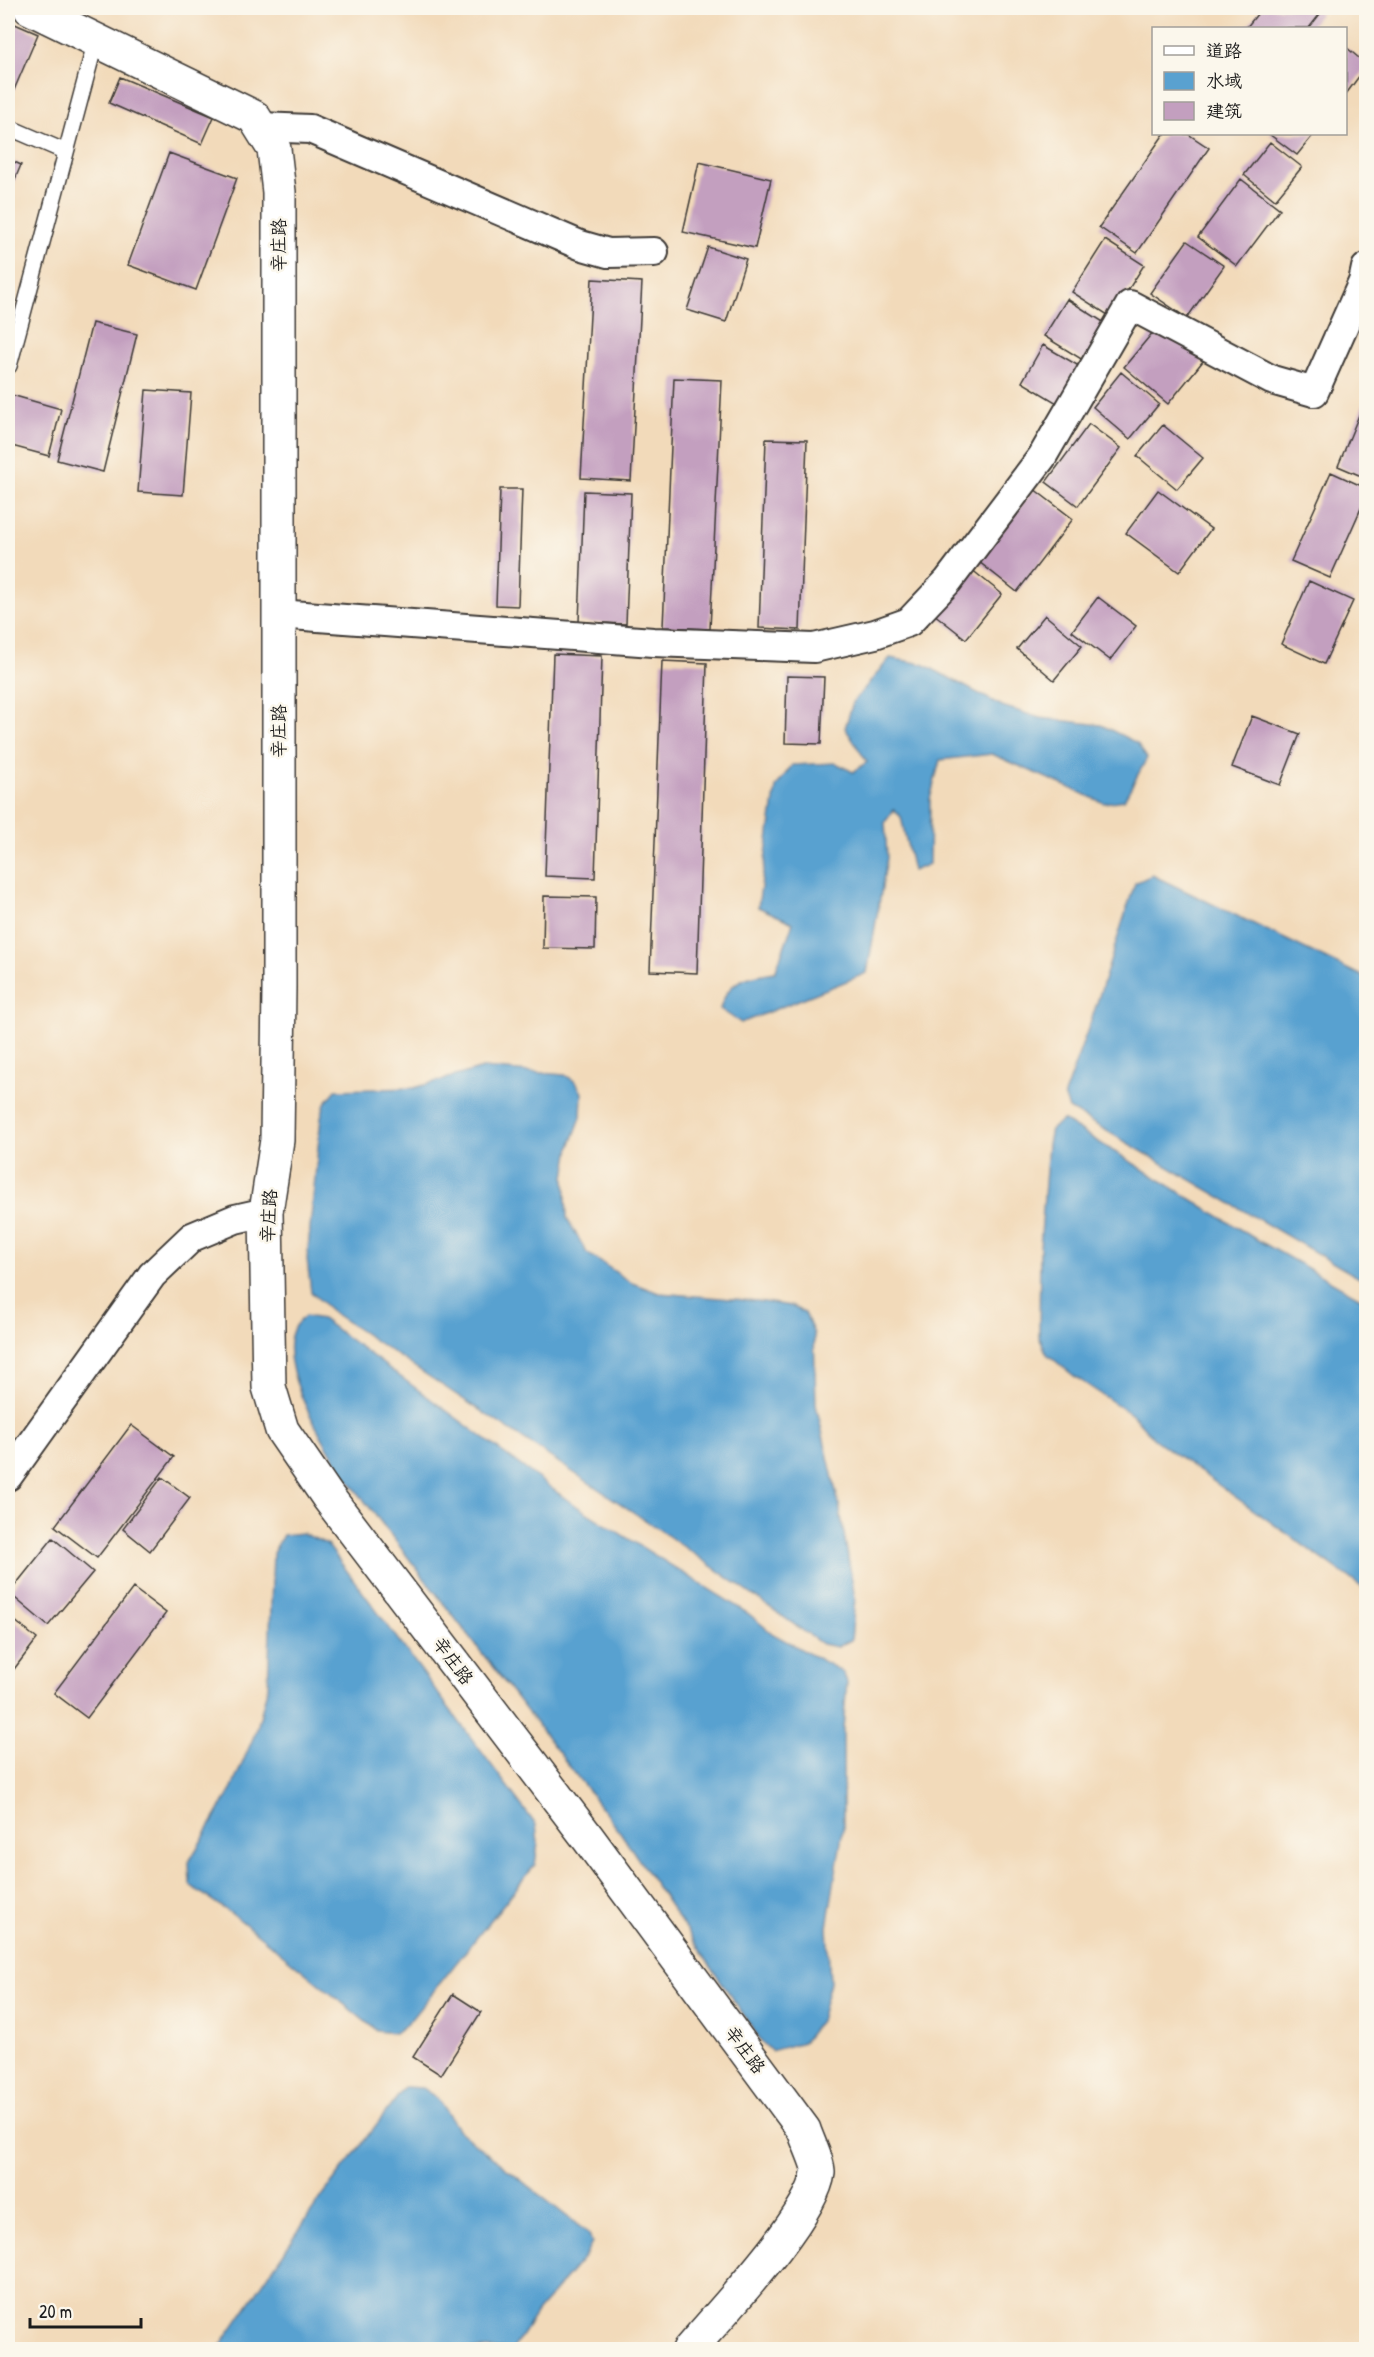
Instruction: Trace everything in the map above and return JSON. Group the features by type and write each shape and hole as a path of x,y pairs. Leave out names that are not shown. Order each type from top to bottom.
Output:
{"street":[{"name":"辛庄路","path":"30,8 254,117 274,149 279,192 277,1140 266,1212 269,1387 282,1430 328,1497 588,1838 804,2130 819,2172 810,2197 775,2250 689,2349"},
{"path":"260,127 310,129 580,245 608,253 654,252"},
{"path":"279,614 653,642 814,648 874,634 909,622 948,581 1042,457 1086,377 1130,305 1272,380 1314,392 1363,282 1366,268"},
{"path":"8,1476 152,1275 192,1237 235,1219 266,1212"}],"lane":[{"path":"9,366 96,40"},
{"path":"8,127 66,152"}],"water":[{"path":"890,658 923,664 1002,706 1040,718 1101,725 1137,743 1147,758 1124,800 1104,803 992,754 940,760 930,799 929,864 913,871 901,817 894,810 885,822 887,858 867,973 741,1023 720,1009 728,991 747,978 775,972 793,923 758,907 776,787 792,765 836,763 853,772 867,762 845,728 853,702"},
{"path":"1152,875 1366,978 1366,1282 1069,1109 1064,1095 1094,1012 1135,883"},
{"path":"483,1068 565,1075 576,1082 582,1093 581,1117 570,1147 565,1177 567,1218 587,1253 632,1283 659,1293 757,1301 791,1306 805,1313 814,1334 816,1405 839,1505 855,1598 851,1640 837,1647 822,1644 657,1528 335,1314 311,1292 307,1259 321,1117 325,1103 336,1090 414,1088"},
{"path":"1063,1120 1254,1238 1366,1301 1366,1590 1154,1439 1134,1416 1074,1376 1047,1354 1039,1337 1040,1248 1048,1144 1051,1129"},
{"path":"305,1316 322,1319 573,1504 749,1614 773,1634 843,1672 847,1682 843,1729 843,1829 827,1927 830,1982 820,2021 803,2042 771,2051 762,2042 620,1832 343,1473 324,1442 304,1401 291,1360 290,1342 295,1326"},
{"path":"302,1533 327,1544 536,1825 538,1843 535,1865 408,2023 395,2033 377,2031 239,1919 190,1885 189,1862 230,1792 257,1729 268,1686 273,1553 283,1535"},
{"path":"405,2087 422,2088 437,2098 460,2132 589,2234 592,2243 585,2256 537,2312 513,2349 218,2349 323,2195"}],"building":[{"path":"1262,8 1312,8 1320,14 1310,27 1247,27"},
{"path":"8,21 38,34 8,104"},
{"path":"1347,48 1366,64 1347,93"},
{"path":"120,77 214,117 202,144 109,103"},
{"path":"1163,135 1190,135 1209,148 1137,253 1099,227"},
{"path":"1270,135 1313,135 1297,155"},
{"path":"1270,142 1302,167 1275,200 1244,175"},
{"path":"169,153 237,178 196,290 128,265"},
{"path":"8,159 21,165 8,196"},
{"path":"699,162 771,179 755,248 683,232"},
{"path":"1241,179 1280,209 1237,266 1198,237"},
{"path":"1105,240 1144,265 1111,317 1072,292"},
{"path":"1187,241 1224,266 1187,318 1150,293"},
{"path":"708,247 746,259 726,322 687,310"},
{"path":"592,279 642,282 631,481 581,478"},
{"path":"1067,299 1108,325 1086,362 1044,336"},
{"path":"92,323 137,334 103,472 57,460"},
{"path":"1159,325 1203,361 1168,404 1124,367"},
{"path":"1043,345 1084,369 1062,406 1022,382"},
{"path":"1121,372 1159,404 1130,439 1093,407"},
{"path":"674,378 722,380 710,629 663,627"},
{"path":"146,390 191,393 183,495 138,492"},
{"path":"8,394 61,409 49,456 8,445"},
{"path":"1364,403 1366,404 1366,478 1338,466"},
{"path":"1089,424 1121,448 1078,506 1046,482"},
{"path":"1163,425 1203,458 1177,489 1137,456"},
{"path":"766,439 807,440 800,630 759,628"},
{"path":"1331,472 1366,488 1366,497 1330,578 1291,561"},
{"path":"500,489 522,489 518,606 496,605"},
{"path":"1034,489 1073,519 1017,592 978,561"},
{"path":"1158,490 1211,529 1179,572 1126,533"},
{"path":"584,491 631,493 626,624 579,622"},
{"path":"971,569 1002,594 966,639 934,614"},
{"path":"1309,581 1353,601 1324,664 1281,644"},
{"path":"1098,597 1136,626 1110,660 1072,631"},
{"path":"1045,615 1082,646 1054,680 1017,649"},
{"path":"553,654 602,656 595,878 545,876"},
{"path":"662,661 707,663 697,973 650,971"},
{"path":"787,676 824,677 821,744 785,743"},
{"path":"1252,716 1300,734 1280,785 1232,767"},
{"path":"544,896 596,897 595,949 543,948"},
{"path":"131,1425 174,1457 97,1558 55,1526"},
{"path":"162,1477 190,1498 150,1551 123,1529"},
{"path":"53,1538 93,1572 48,1626 9,1593"},
{"path":"133,1588 166,1613 87,1718 54,1693"},
{"path":"8,1615 37,1639 8,1677"},
{"path":"453,1994 481,2012 441,2075 413,2057"}]}
